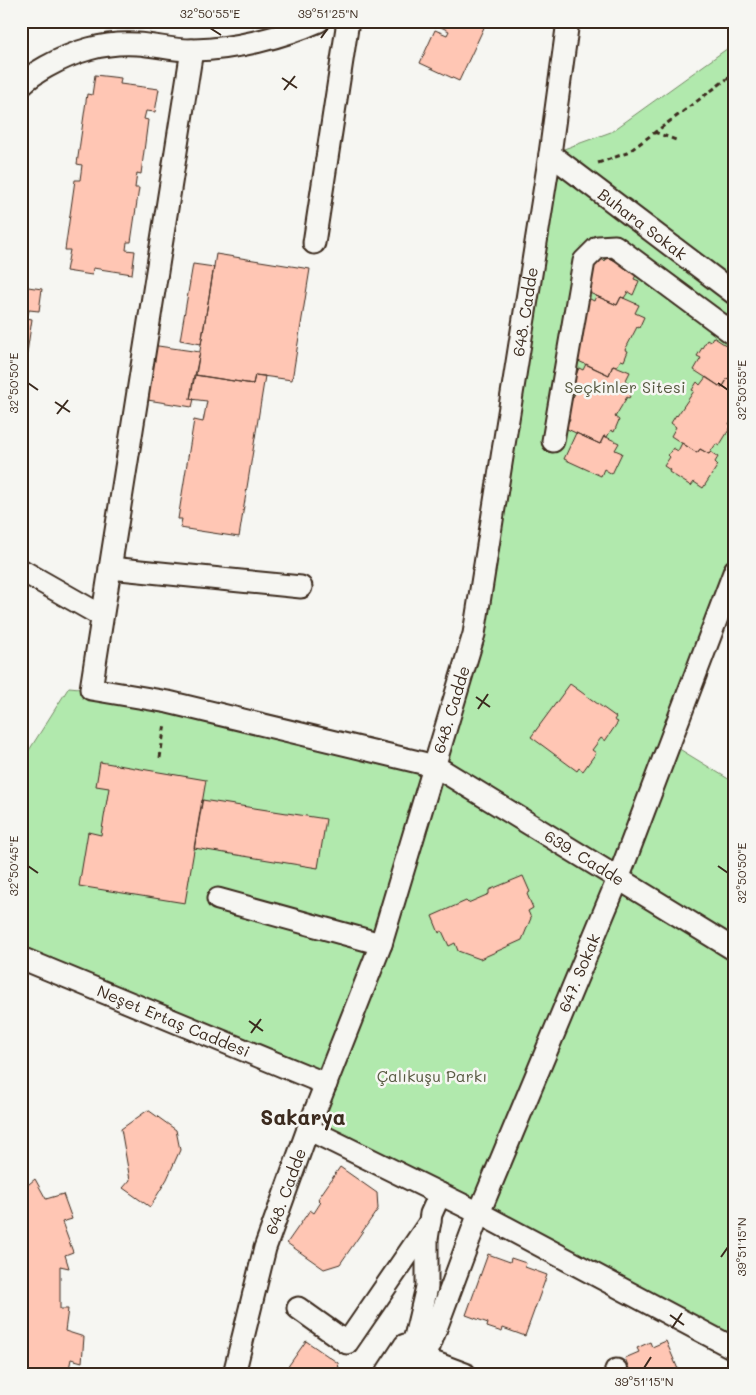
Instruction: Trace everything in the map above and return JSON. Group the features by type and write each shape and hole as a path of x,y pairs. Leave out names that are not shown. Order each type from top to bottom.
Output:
{"street":[{"path":"21,85 38,72 76,52 99,46 137,44 192,50 222,48 253,42 306,27 320,21"},
{"path":"314,243 348,21"},
{"name":"648. Cadde","path":"234,1374 265,1248 308,1129 381,944 474,634 550,154 568,21"},
{"path":"21,570 102,616 192,50"},
{"name":"Buhara Sokak","path":"550,154 735,294"},
{"path":"553,441 584,261 598,247 615,246 735,334"},
{"path":"110,568 301,587"},
{"name":"647. Sokak","path":"422,1366 478,1213 618,879 735,570"},
{"name":"639. Cadde","path":"102,616 91,689 168,702 435,766 735,950"},
{"path":"218,898 381,944"},
{"name":"Neşet Ertaş Caddesi","path":"21,958 326,1084"},
{"path":"308,1129 478,1213 735,1349"},
{"path":"403,1374 427,1287 427,1238 431,1214 440,1194"},
{"path":"298,1308 347,1343 430,1222"},
{"path":"386,1374 417,1327"},
{"path":"422,1366 465,1374"}],"path":[{"path":"574,172 627,152 735,73"},
{"path":"654,132 679,141"},
{"path":"160,758 168,702"}],"green space":[{"path":"735,43 735,570 668,742 735,783 735,1349 308,1129 326,1085 21,958 21,763 69,687 91,689 435,765 474,634 550,154 611,132"}],"building":[{"path":"439,21 487,21 459,81 420,63 435,30 447,35 449,31 437,25"},
{"path":"95,75 121,78 120,84 159,89 155,112 146,111 144,119 148,120 141,174 137,173 135,188 139,188 131,242 127,242 126,250 135,251 132,274 93,268 92,275 66,271 70,250 65,250 75,180 80,180 82,165 77,164 87,94 92,95"},
{"path":"216,254 310,269 292,380 255,375 253,384 196,375"},
{"path":"595,256 605,261 607,257 638,271 634,279 639,281 633,295 628,292 624,298 621,297 617,305 585,291"},
{"path":"193,264 214,267 201,344 180,340"},
{"path":"21,286 42,289 39,311 29,310 27,318 32,319 24,373 21,373"},
{"path":"596,296 617,305 621,297 639,305 635,313 644,317 625,350 628,351 624,361 621,360 617,366 613,365 609,375 574,359 575,347 586,322 581,319 590,299 594,301"},
{"path":"713,337 735,351 735,383 728,378 722,388 694,370 701,358 697,356 707,340 710,342"},
{"path":"151,345 200,352 190,399 194,399 192,407 141,399"},
{"path":"586,364 609,375 613,365 630,372 625,382 635,386 615,417 619,420 614,432 611,430 607,437 604,436 600,444 565,428 570,419 564,417 576,391 570,389 579,368 583,370"},
{"path":"194,375 253,384 255,375 265,376 239,537 180,528 182,519 178,519 194,420 203,422 207,401 190,399"},
{"path":"706,377 722,388 728,378 735,383 735,414 729,424 732,425 719,446 716,444 709,454 700,449 697,453 671,436 676,427 671,423 694,391 692,390 697,382 700,385"},
{"path":"576,433 600,444 604,436 619,443 615,450 622,453 612,474 604,469 601,476 564,459"},
{"path":"682,443 697,453 700,449 709,454 711,452 718,457 715,462 718,465 703,488 694,482 691,486 669,472 670,470 664,466 673,448 678,451"},
{"path":"570,684 616,717 614,720 618,722 605,741 601,738 592,750 596,753 583,771 579,768 577,771 531,737"},
{"path":"100,762 206,780 185,903 79,886 88,832 101,835 109,788 96,786"},
{"path":"202,800 326,819 318,868 194,848"},
{"path":"523,876 530,892 527,894 533,908 528,911 531,918 522,940 480,959 458,951 455,943 449,946 442,931 439,933 432,916 466,901 468,903 489,894 489,890"},
{"path":"148,1110 176,1130 180,1150 167,1179 150,1207 123,1188 130,1180 121,1129"},
{"path":"340,1167 377,1193 378,1209 340,1264 324,1269 287,1243 310,1210 314,1213 321,1202 318,1199"},
{"path":"35,1179 46,1199 63,1194 72,1219 62,1222 73,1252 65,1255 69,1268 60,1266 60,1309 68,1309 65,1331 84,1337 82,1362 71,1359 68,1374 21,1374 21,1188 23,1189"},
{"path":"488,1254 510,1262 511,1258 526,1263 525,1267 547,1275 525,1336 503,1328 502,1332 487,1327 488,1323 466,1315"},
{"path":"306,1341 338,1363 340,1374 288,1374 290,1371 287,1368"},
{"path":"666,1341 680,1374 631,1374 625,1358 639,1352 637,1348 650,1342 652,1347"}],"district":[{"name":"Sakarya","path":"303,1118"}],"park label":[{"name":"Seçkinler Sitesi","path":"625,387"},
{"name":"Çalıkuşu Parkı","path":"432,1076"}]}
